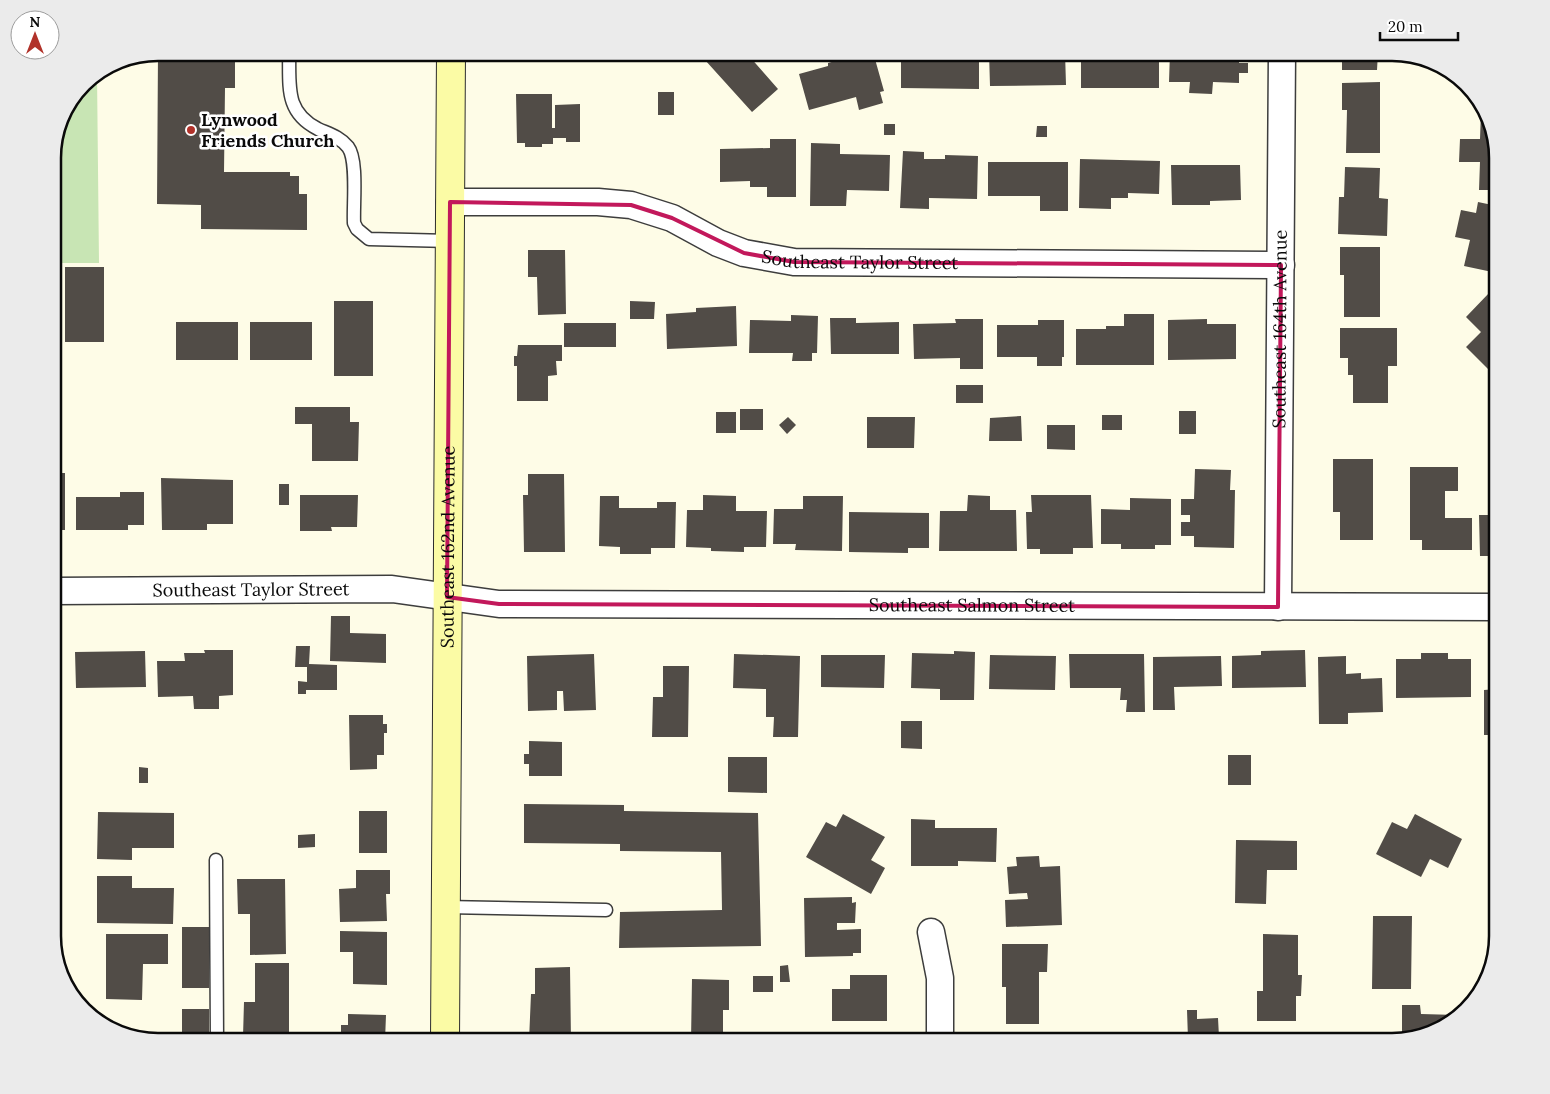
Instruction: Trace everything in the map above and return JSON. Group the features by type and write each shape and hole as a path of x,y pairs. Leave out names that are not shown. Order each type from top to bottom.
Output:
{"main road":[{"name":"Southeast 162nd Avenue","path":"444,1033 450,61"}],"street":[{"name":"Southeast 164th Avenue","path":"1278,607 1282,61"},
{"name":"Southeast Taylor Street","path":"450,202 598,202 631,205 672,218 718,243 744,253 794,262 1280,265"},
{"name":"Southeast Taylor Street","path":"61,591 392,589 447,597"},
{"name":"Southeast Salmon Street","path":"447,597 499,604 1489,607"},
{"path":"931,932 940,978 940,1033"}],"lane":[{"path":"290,61 292,104 300,116 316,128 339,138 349,148 353,164 354,223 357,229 369,239 450,241"},
{"path":"216,860 217,1033"},
{"path":"445,906 606,910"}],"highlighted area":[{"path":"450,202 631,205 672,218 744,253 794,262 1281,265 1278,607 499,604 447,597"}],"green space":[{"path":"97,83 99,263 61,263 62,146 71,115 81,99"}],"building":[{"name":"Lynwood Friends Church","path":"158,61 235,61 235,88 225,88 224,172 290,172 290,176 299,176 299,194 307,194 307,230 201,229 201,205 157,204"},
{"path":"706,61 753,61 778,89 752,112"},
{"path":"835,61 876,61 884,91 880,92 883,103 859,110 856,97 809,110 799,74 828,66 828,63"},
{"path":"901,61 979,61 979,89 901,88"},
{"path":"989,61 1065,61 1066,85 990,86"},
{"path":"1081,61 1159,61 1159,88 1081,88"},
{"path":"1170,61 1239,61 1239,63 1248,63 1248,73 1239,73 1239,83 1213,82 1212,94 1189,93 1190,82 1169,82"},
{"path":"1342,61 1378,61 1377,70 1342,70"},
{"path":"1380,82 1380,153 1346,153 1347,110 1342,110 1342,83"},
{"path":"658,92 674,92 674,115 658,115"},
{"path":"516,94 552,94 552,128 555,128 555,105 580,104 580,142 566,142 566,138 553,138 553,144 542,144 542,147 525,147 525,143 517,143"},
{"path":"1481,120 1488,146 1489,190 1479,190 1480,162 1459,162 1460,139 1480,139"},
{"path":"884,124 895,124 895,135 884,135"},
{"path":"1037,126 1047,126 1047,137 1036,137"},
{"path":"770,139 796,139 796,197 767,197 767,187 750,187 750,181 720,182 720,149 770,148"},
{"path":"811,143 840,144 840,154 890,155 889,191 847,190 846,206 810,206"},
{"path":"903,151 924,152 924,159 945,159 945,155 978,156 977,199 929,198 929,209 900,208"},
{"path":"1080,159 1160,161 1159,194 1128,193 1128,198 1111,198 1111,209 1079,208"},
{"path":"988,162 1068,162 1068,211 1040,211 1040,196 988,196"},
{"path":"1171,165 1240,165 1241,200 1210,201 1210,205 1172,205"},
{"path":"1345,167 1380,168 1379,198 1388,199 1387,236 1338,234 1339,197 1344,197"},
{"path":"1478,202 1489,204 1489,271 1464,266 1470,240 1455,237 1461,210 1476,213"},
{"path":"1340,247 1380,247 1380,317 1344,317 1344,275 1340,275"},
{"path":"528,250 565,250 566,314 538,315 537,277 528,277"},
{"path":"65,267 104,267 104,342 65,342"},
{"path":"1489,293 1489,370 1466,347 1481,332 1466,317"},
{"path":"334,301 373,301 373,376 334,376"},
{"path":"630,301 655,302 654,319 630,319"},
{"path":"736,306 737,346 667,349 666,314 696,312 696,308"},
{"path":"1124,314 1154,314 1154,365 1076,365 1076,329 1106,329 1106,326 1124,326"},
{"path":"791,315 818,316 817,353 812,353 812,361 792,361 793,353 749,353 750,320 791,321"},
{"path":"830,318 856,318 856,323 899,322 899,354 831,354"},
{"path":"955,319 983,319 983,369 960,369 960,358 914,359 913,324 956,323"},
{"path":"1207,319 1207,324 1236,324 1236,359 1168,360 1168,320"},
{"path":"1038,320 1064,320 1064,357 1062,357 1062,366 1037,366 1037,357 997,357 997,325 1038,325"},
{"path":"176,322 238,322 238,360 176,360"},
{"path":"250,322 312,322 312,360 250,360"},
{"path":"564,323 616,323 616,347 564,347"},
{"path":"1340,328 1397,328 1397,366 1388,366 1388,403 1353,403 1353,375 1348,375 1348,358 1340,358"},
{"path":"518,345 562,345 562,361 556,361 557,375 548,376 548,401 517,401 517,366 514,366 514,356 517,356"},
{"path":"956,385 983,385 983,403 956,403"},
{"path":"295,407 350,407 350,422 359,422 358,461 312,461 312,424 295,424"},
{"path":"740,409 763,409 763,430 740,430"},
{"path":"1179,411 1196,411 1196,434 1179,434"},
{"path":"716,412 736,412 736,433 716,433"},
{"path":"1102,415 1122,415 1122,430 1102,430"},
{"path":"1021,416 1022,441 989,441 990,418"},
{"path":"788,417 796,425 787,434 779,425"},
{"path":"867,417 915,417 914,448 867,448"},
{"path":"1047,425 1075,425 1075,450 1047,449"},
{"path":"1333,459 1373,459 1373,540 1340,540 1340,512 1333,512"},
{"path":"1410,467 1458,467 1458,491 1445,491 1445,518 1472,518 1472,550 1422,550 1422,540 1410,540"},
{"path":"1195,469 1231,470 1230,490 1235,490 1234,548 1194,547 1194,536 1181,536 1181,522 1190,522 1190,515 1181,515 1181,499 1194,499"},
{"path":"61,473 65,473 65,530 61,530"},
{"path":"528,474 564,474 565,552 524,552 523,495 528,495"},
{"path":"161,478 233,480 233,524 207,524 207,530 162,530"},
{"path":"279,484 289,484 289,505 279,505"},
{"path":"120,492 144,492 144,525 128,525 128,530 76,530 76,497 120,497"},
{"path":"300,495 358,495 357,527 331,527 332,531 300,531"},
{"path":"703,495 736,496 736,511 767,511 766,547 744,547 744,552 711,551 711,548 686,547 687,510 703,510"},
{"path":"968,495 990,496 990,510 1016,510 1017,551 939,551 940,511 967,511"},
{"path":"1031,495 1091,495 1093,548 1073,548 1073,554 1040,554 1040,549 1027,549 1026,512 1032,512"},
{"path":"600,496 619,496 619,508 657,508 657,502 676,502 675,548 651,548 651,554 620,554 620,547 599,546"},
{"path":"803,496 843,496 842,551 795,550 796,544 773,544 774,509 803,509"},
{"path":"1130,498 1171,499 1171,545 1155,545 1155,549 1121,549 1121,544 1101,544 1101,509 1130,510"},
{"path":"849,512 929,513 929,548 908,548 908,553 849,552"},
{"path":"1479,515 1489,515 1489,556 1480,556"},
{"path":"331,616 350,616 350,633 386,634 386,663 330,661"},
{"path":"296,646 310,646 309,664 337,665 337,690 306,690 306,694 298,694 298,681 307,682 307,667 295,667"},
{"path":"61,650 62,693 61,693"},
{"path":"204,650 233,650 233,695 219,696 219,709 194,709 193,696 158,697 157,661 185,661 184,653 205,653"},
{"path":"1305,650 1306,687 1232,688 1232,656 1261,655 1261,651"},
{"path":"145,651 146,687 76,688 75,652"},
{"path":"954,651 975,652 974,700 940,700 940,689 911,688 912,653 954,654"},
{"path":"1421,653 1448,653 1448,659 1471,659 1471,697 1396,698 1396,659 1421,659"},
{"path":"594,654 596,710 564,711 563,691 557,691 557,710 528,711 527,656"},
{"path":"734,654 800,656 798,737 773,737 774,717 766,717 766,689 733,688"},
{"path":"1069,654 1144,654 1145,712 1126,712 1127,700 1120,700 1121,688 1070,688"},
{"path":"821,655 885,655 884,688 821,687"},
{"path":"990,655 1056,656 1055,690 989,689"},
{"path":"1221,656 1222,686 1174,687 1175,710 1153,710 1153,657"},
{"path":"1346,656 1346,674 1361,673 1361,679 1382,678 1383,712 1348,713 1348,724 1319,724 1318,657"},
{"path":"663,666 689,666 688,737 652,737 653,697 663,697"},
{"path":"1484,690 1489,690 1489,735 1484,735"},
{"path":"349,715 383,715 383,724 387,724 387,733 384,733 384,755 377,755 377,769 350,770"},
{"path":"901,721 922,721 922,749 901,748"},
{"path":"529,741 562,742 562,776 529,776 529,764 524,764 524,754 529,754"},
{"path":"1228,755 1251,755 1251,785 1228,785"},
{"path":"728,757 767,757 767,793 728,792"},
{"path":"139,767 148,768 148,783 139,783"},
{"path":"524,804 624,805 624,811 758,813 761,946 619,948 620,912 722,910 721,852 620,851 620,844 524,843"},
{"path":"359,811 387,811 387,853 359,853"},
{"path":"98,812 174,813 174,848 132,848 132,860 97,859"},
{"path":"843,814 885,837 871,860 885,868 871,894 806,857 826,822 836,827"},
{"path":"1415,814 1462,839 1448,868 1430,859 1421,877 1376,854 1392,822 1407,829"},
{"path":"911,819 935,820 935,828 997,828 996,862 958,861 958,866 911,866"},
{"path":"315,834 315,847 298,848 298,835"},
{"path":"1236,840 1297,841 1297,870 1267,870 1266,904 1235,903"},
{"path":"1039,856 1040,867 1060,866 1062,925 1006,927 1005,900 1028,899 1027,893 1009,894 1007,867 1017,866 1016,857"},
{"path":"356,870 390,870 390,894 386,894 387,921 340,922 339,889 356,888"},
{"path":"97,876 132,876 132,888 174,888 173,924 97,923"},
{"path":"237,879 285,879 286,954 250,955 250,914 238,914"},
{"path":"852,897 852,903 856,902 855,923 837,923 837,930 861,929 861,953 853,953 853,956 805,957 804,898"},
{"path":"1373,916 1412,916 1411,989 1372,989"},
{"path":"182,927 209,927 209,988 182,988"},
{"path":"340,931 387,932 387,985 353,984 353,952 340,952"},
{"path":"106,934 168,934 168,964 143,964 142,1000 106,999"},
{"path":"1263,934 1298,935 1298,975 1302,975 1301,996 1296,996 1296,1021 1257,1021 1257,991 1263,991"},
{"path":"1002,944 1048,944 1047,972 1039,972 1039,1024 1006,1024 1006,987 1002,987"},
{"path":"255,963 289,963 289,1033 243,1033 244,1002 255,1002"},
{"path":"788,965 790,982 780,982 780,966"},
{"path":"570,967 571,1033 529,1033 531,994 535,994 535,968"},
{"path":"850,975 887,975 887,1021 832,1021 832,989 850,989"},
{"path":"753,976 773,976 773,992 753,992"},
{"path":"692,979 729,980 729,1010 723,1010 723,1033 691,1033"},
{"path":"1402,1005 1420,1005 1421,1014 1448,1015 1423,1028 1402,1032"},
{"path":"182,1009 209,1009 209,1033 182,1033"},
{"path":"1187,1010 1197,1010 1197,1019 1218,1018 1219,1033 1188,1033"},
{"path":"348,1014 386,1015 385,1033 341,1033 341,1025 348,1025"}],"place":[{"name":"Lynwood Friends Church","path":"191,130"}]}
